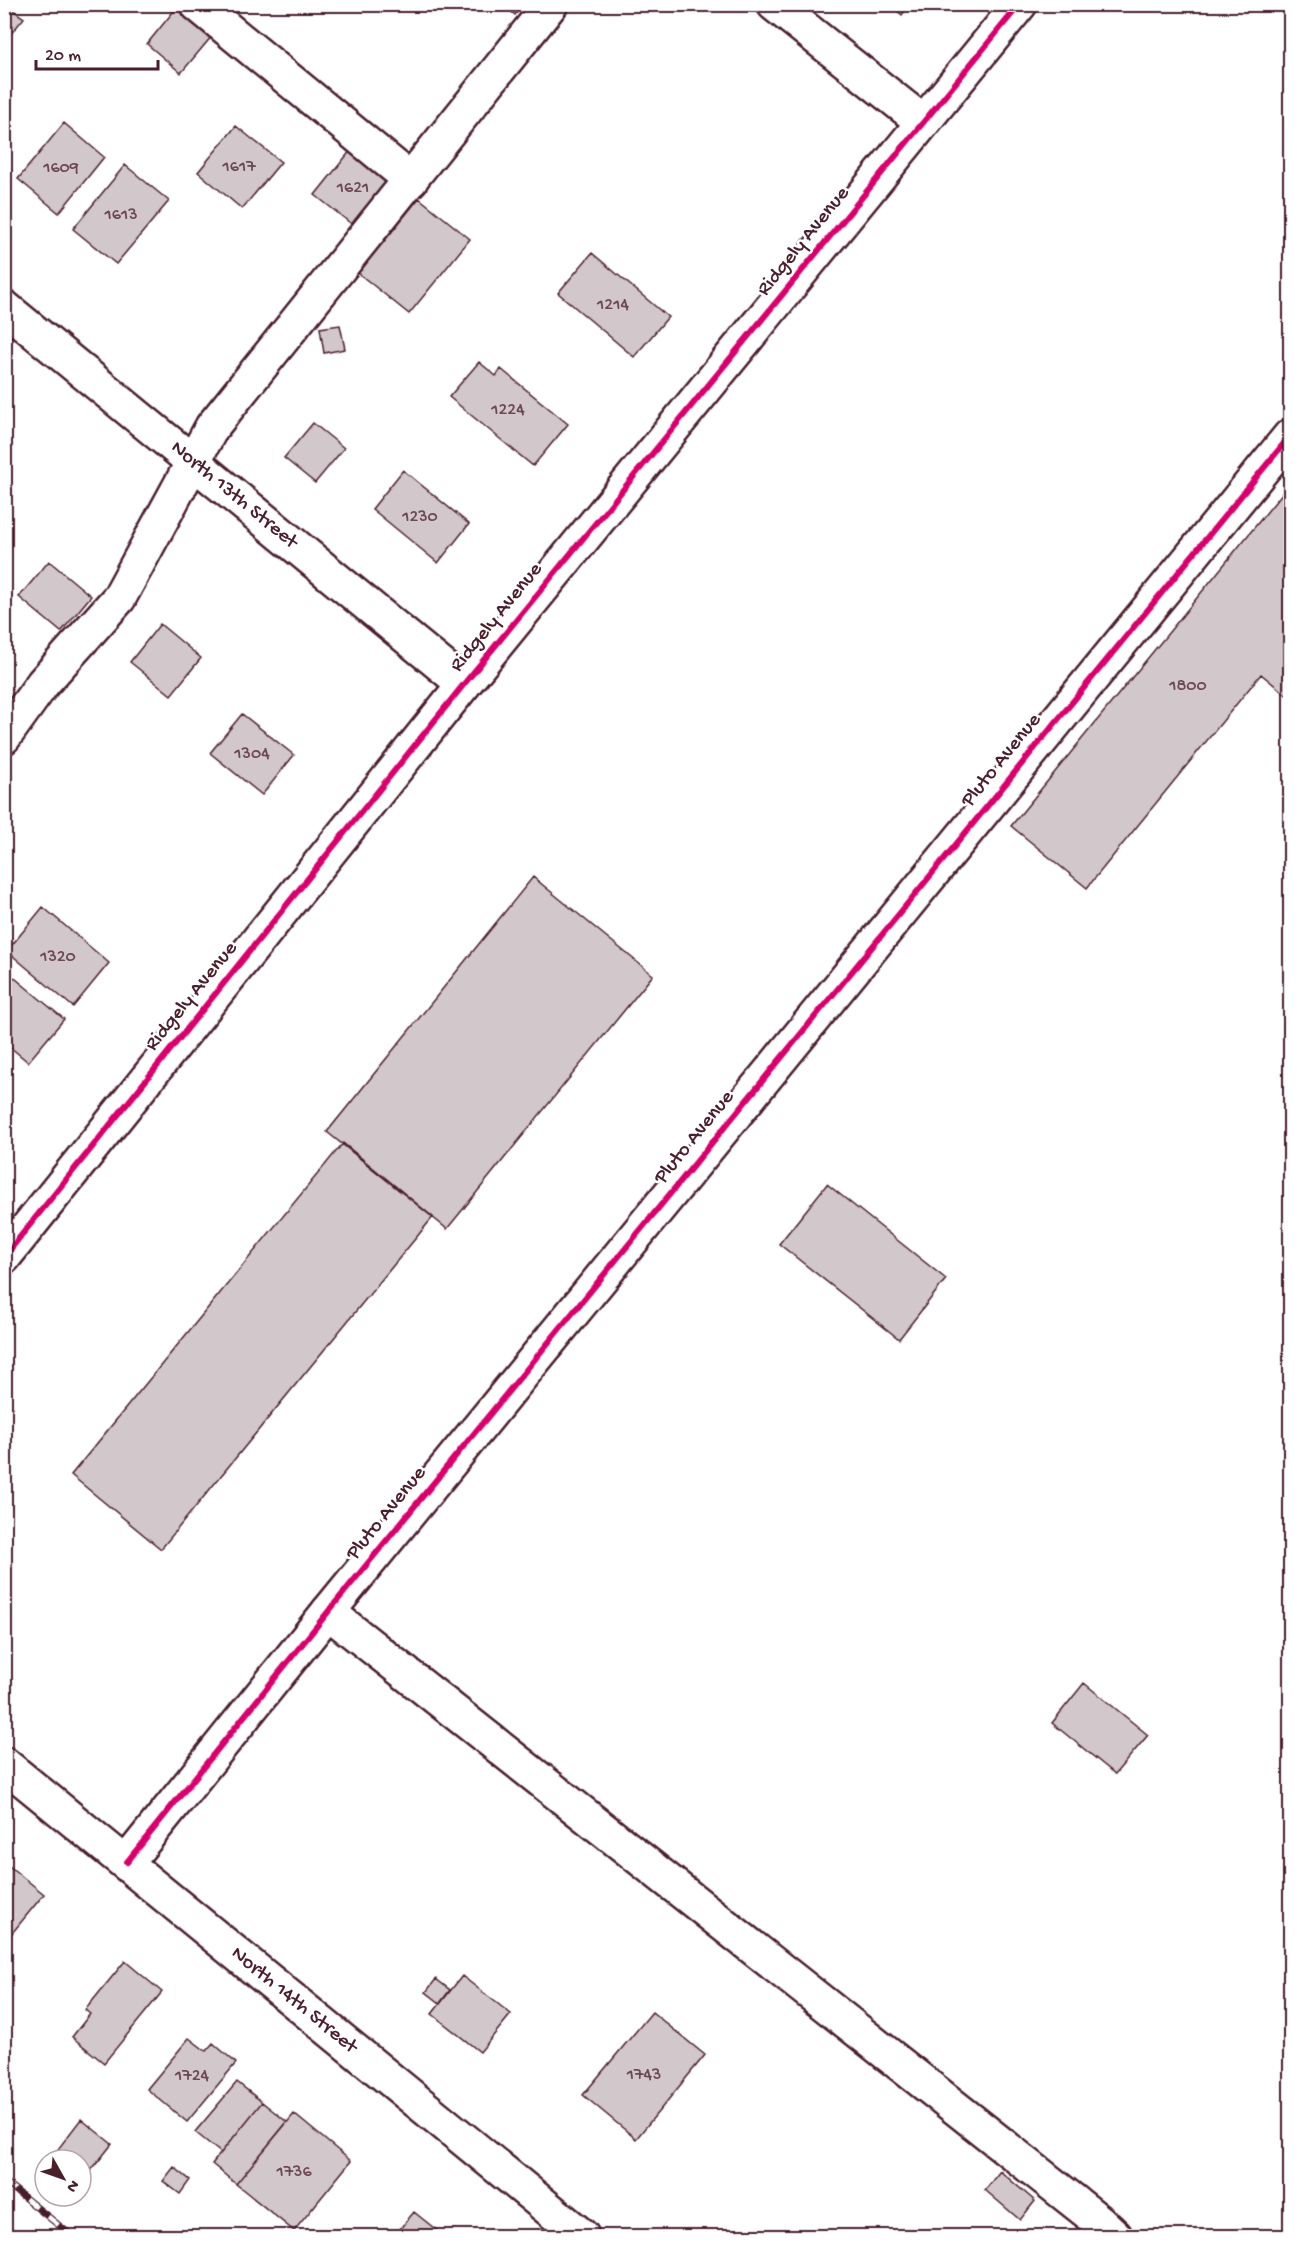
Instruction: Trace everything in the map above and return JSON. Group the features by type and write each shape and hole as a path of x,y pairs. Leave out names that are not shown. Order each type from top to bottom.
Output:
{"street":[{"path":"197,4 411,180"},
{"path":"4,738 43,683 119,597 212,427 551,4"},
{"path":"774,4 923,122"},
{"name":"Ridgely Avenue","path":"4,1257 464,684 1020,4"},
{"name":"North 13th Street","path":"4,307 194,460 464,684"},
{"name":"Pluto Avenue","path":"127,1862 328,1612 1290,436"},
{"path":"328,1612 990,2134 1115,2236"},
{"name":"North 14th Street","path":"4,1764 127,1862 582,2236"}],"building":[{"path":"4,4 24,18 4,42"},
{"path":"502,4 523,4 515,15"},
{"path":"889,4 910,4 902,15"},
{"path":"177,7 212,36 181,73 147,44"},
{"path":"64,123 104,157 59,213 18,179"},
{"path":"236,126 281,162 242,209 198,172"},
{"path":"351,150 390,181 354,226 315,195"},
{"path":"125,165 169,201 116,264 73,229"},
{"path":"419,198 470,239 409,314 358,273"},
{"path":"592,253 668,317 634,357 558,293"},
{"path":"340,325 345,349 324,353 320,328"},
{"path":"479,362 496,376 501,369 568,424 533,466 449,397"},
{"path":"313,423 344,448 315,483 284,458"},
{"path":"403,470 469,524 438,563 372,509"},
{"path":"1284,491 1290,496 1290,698 1261,674 1087,888 1011,826"},
{"path":"49,561 91,596 61,632 19,597"},
{"path":"160,624 201,658 171,695 130,662"},
{"path":"242,714 294,755 262,795 210,753"},
{"path":"533,877 653,975 447,1229 327,1132"},
{"path":"43,907 109,963 73,1007 7,951"},
{"path":"4,969 64,1019 28,1062 4,1042"},
{"path":"343,1143 433,1217 161,1549 71,1475"},
{"path":"827,1184 946,1279 899,1339 779,1244"},
{"path":"1084,1683 1148,1735 1115,1774 1052,1723"},
{"path":"4,1862 44,1894 4,1943"},
{"path":"125,1961 162,1992 104,2063 72,2037 90,2014 85,2010"},
{"path":"462,1976 511,2014 480,2052 432,2014"},
{"path":"436,1979 450,1990 440,2003 426,1992"},
{"path":"652,2012 705,2055 636,2139 583,2095"},
{"path":"189,2038 206,2051 213,2043 236,2063 187,2122 147,2089"},
{"path":"237,2082 262,2102 221,2153 195,2132"},
{"path":"262,2102 287,2122 236,2184 212,2164"},
{"path":"294,2114 351,2161 294,2231 236,2184"},
{"path":"81,2119 112,2144 93,2168 93,2148 59,2148"},
{"path":"174,2167 190,2180 180,2194 163,2181"},
{"path":"1000,2171 1035,2201 1020,2220 985,2190"},
{"path":"414,2212 444,2236 394,2236"}],"railway":[{"path":"4,2181 72,2236"}],"cycle path":[{"path":"4,1257 464,684 1020,4"},
{"path":"127,1862 328,1612 1290,436"}]}
